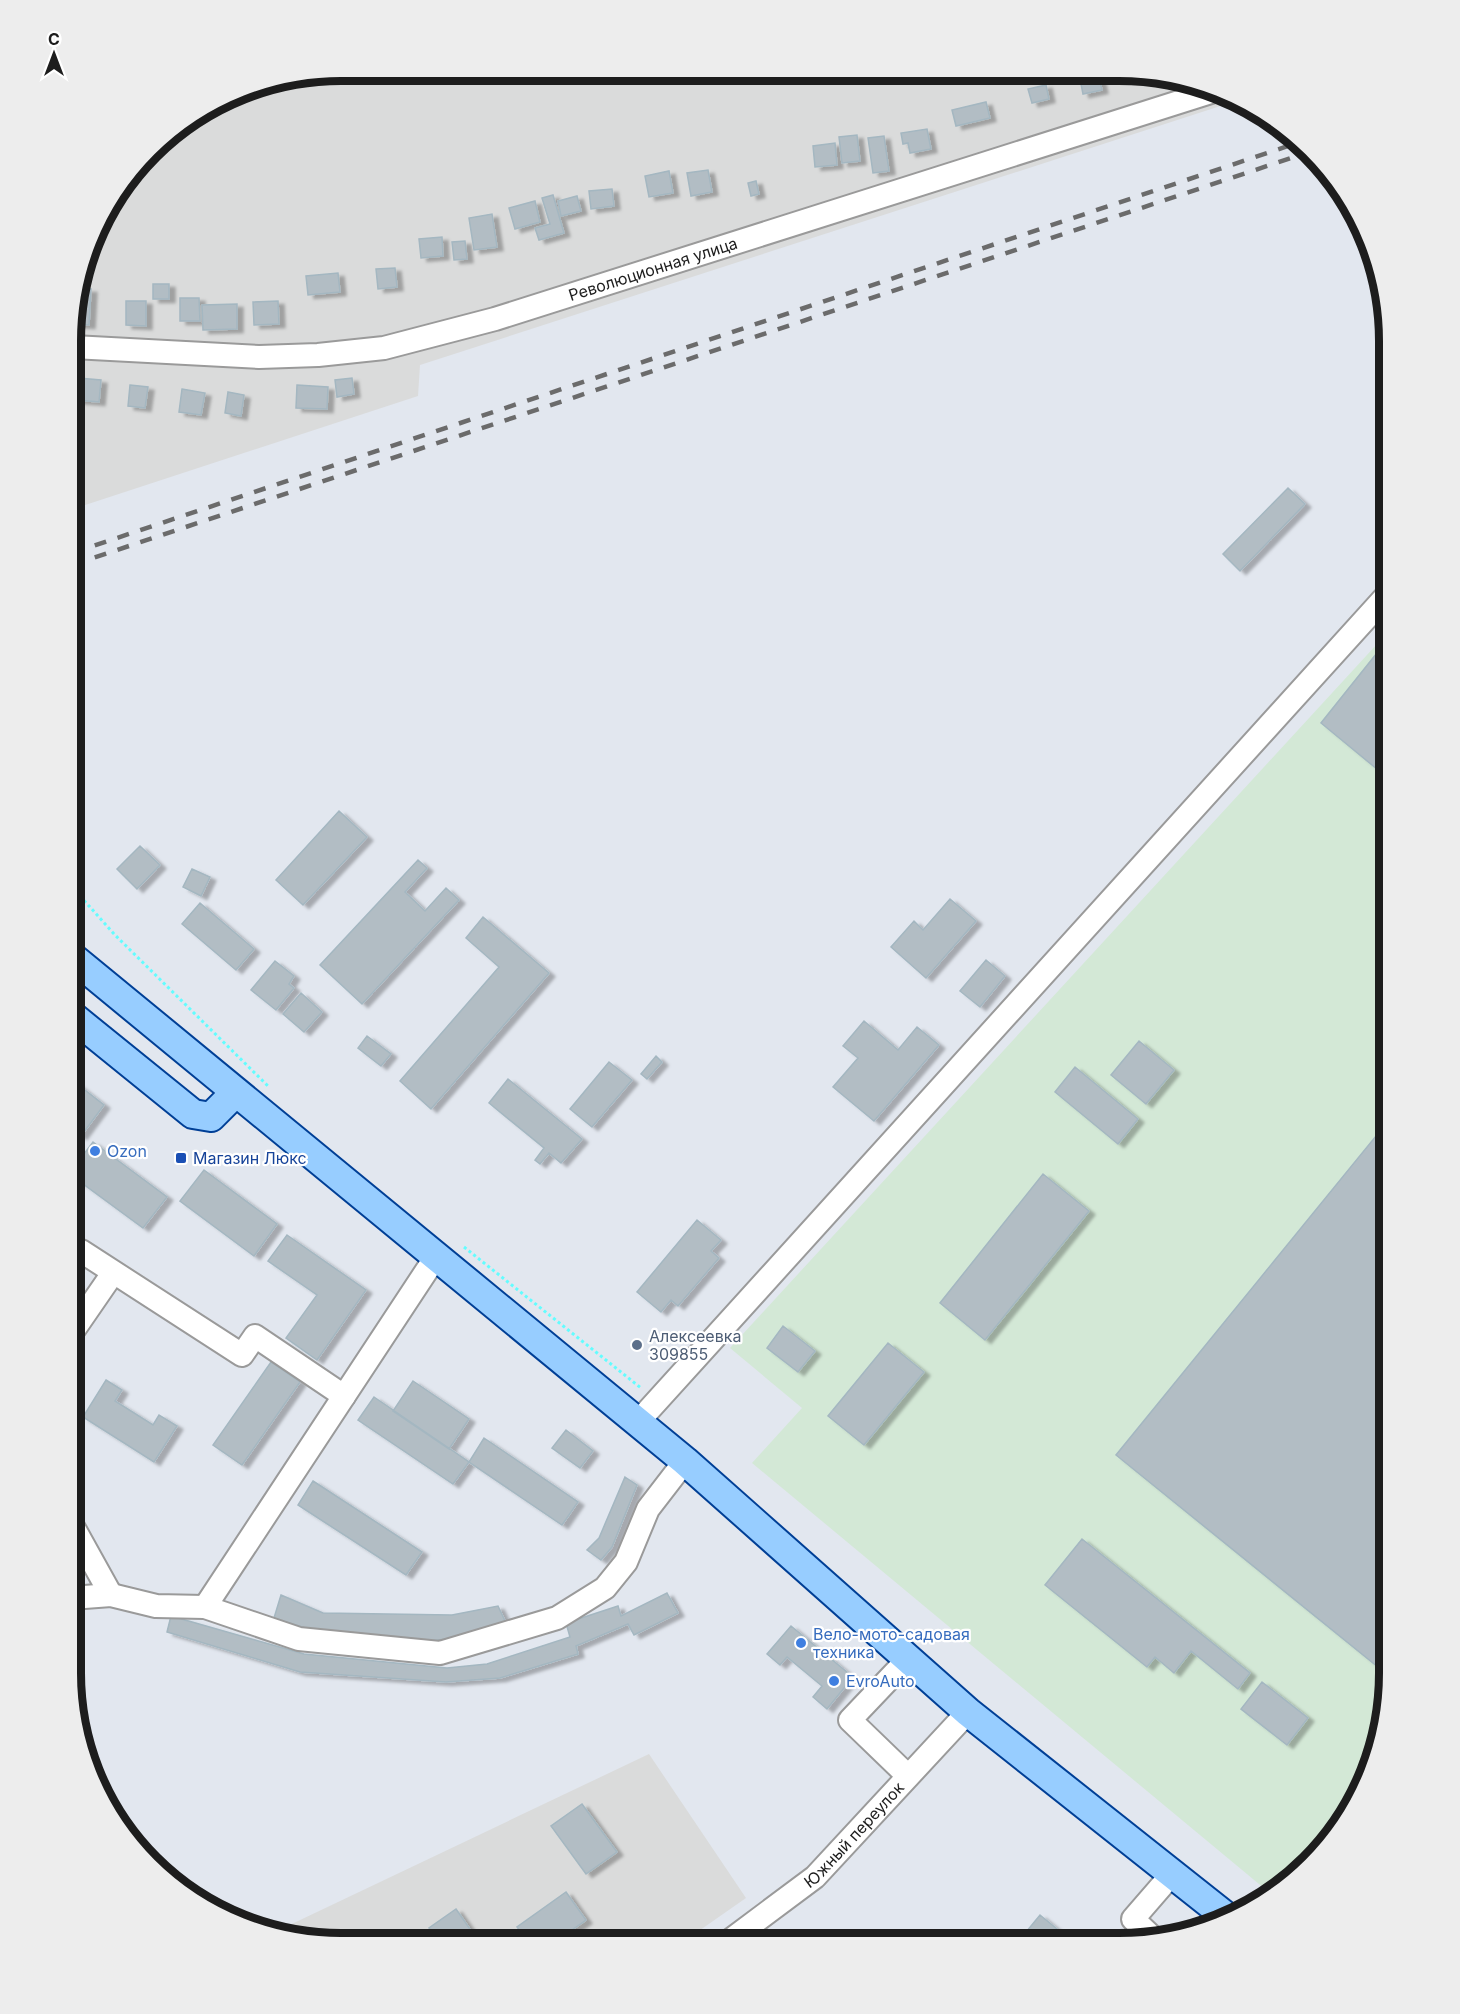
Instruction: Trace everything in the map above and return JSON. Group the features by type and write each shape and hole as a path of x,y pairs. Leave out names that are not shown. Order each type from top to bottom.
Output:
{"main road":[{"path":"81,965 235,1093 447,1250 637,1423 685,1461 968,1712 1221,1912"},
{"path":"81,1023 193,1114 211,1117 235,1093"}],"street":[{"name":"Революционная улица","path":"81,347 259,357 384,348 495,319 1202,95"},
{"path":"637,1423 1379,604"},
{"path":"205,1607 344,1396 447,1250"},
{"path":"81,1251 242,1355 255,1336 344,1396"},
{"path":"81,1319 113,1273"},
{"path":"81,1597 111,1595 156,1606 205,1607 299,1640 440,1653 557,1618 605,1588 626,1562 648,1509 685,1461"},
{"path":"81,1541 111,1595"},
{"path":"908,1659 850,1720 908,1776"},
{"name":"Южный переулок","path":"740,1933 814,1877 968,1712"},
{"path":"1146,1931 1133,1919 1172,1874"}],"path":[{"path":"81,897 116,935 271,1090"},
{"path":"447,1250 641,1388"}],"shaded area":[{"path":"341,81 1119,81 1170,86 1226,104 420,365 418,396 81,506 81,341 86,290 95,257 108,226 125,196 145,169 169,145 196,125 226,108 273,90 307,83"},
{"path":"1379,642 1379,1673 1377,1707 1365,1757 1344,1803 1315,1845 1291,1869 1265,1889 752,1463 802,1408 730,1348"},
{"path":"649,1754 746,1898 696,1933 341,1933 286,1927"}],"building":[{"path":"1080,81 1100,81 1102,90 1083,94"},
{"path":"1046,85 1049,99 1032,103 1028,89"},
{"path":"986,102 990,118 956,126 952,110"},
{"path":"927,129 931,149 910,153 908,143 903,144 901,133"},
{"path":"857,135 860,161 842,163 839,137"},
{"path":"884,136 889,171 873,173 868,138"},
{"path":"835,143 837,165 815,167 813,146"},
{"path":"708,170 712,192 691,196 687,173"},
{"path":"669,171 673,193 649,197 645,176"},
{"path":"756,181 759,194 751,196 748,183"},
{"path":"612,189 614,206 591,209 589,191"},
{"path":"553,195 564,233 539,240 535,228 550,224 542,198"},
{"path":"577,196 581,211 561,216 558,201"},
{"path":"535,201 540,222 515,229 509,208"},
{"path":"492,214 497,247 474,250 469,218"},
{"path":"442,237 443,256 421,258 419,239"},
{"path":"465,241 467,259 454,260 452,242"},
{"path":"395,268 397,287 378,289 376,269"},
{"path":"338,273 340,292 308,295 306,276"},
{"path":"153,284 169,284 169,299 153,299"},
{"path":"86,289 91,289 89,325 82,325"},
{"path":"180,298 199,298 200,321 180,321"},
{"path":"126,301 146,301 146,326 126,325"},
{"path":"278,301 279,324 254,325 253,302"},
{"path":"237,304 237,329 203,330 202,305"},
{"path":"81,378 101,380 99,402 81,400"},
{"path":"352,378 354,394 337,397 335,380"},
{"path":"130,385 148,387 145,408 128,406"},
{"path":"297,385 328,387 327,409 296,408"},
{"path":"182,389 205,393 201,415 179,412"},
{"path":"228,392 244,395 241,416 225,413"},
{"path":"1288,488 1305,504 1240,571 1223,554"},
{"path":"1379,650 1379,771 1321,723"},
{"path":"339,811 367,837 303,905 276,880"},
{"path":"140,846 160,865 137,889 117,869"},
{"path":"418,860 427,868 405,892 425,911 446,888 459,900 362,1004 320,965"},
{"path":"192,869 210,877 201,896 183,887"},
{"path":"950,899 976,921 926,978 891,947 914,921 923,930"},
{"path":"200,903 254,949 236,970 182,924"},
{"path":"483,917 549,973 431,1109 400,1081 499,967 466,938"},
{"path":"986,960 1005,976 980,1007 960,991"},
{"path":"275,961 294,976 289,984 294,988 276,1010 251,990"},
{"path":"301,993 322,1012 304,1032 283,1014"},
{"path":"864,1021 898,1050 917,1027 939,1045 874,1121 833,1087 858,1058 843,1046"},
{"path":"367,1036 391,1054 381,1066 358,1048"},
{"path":"1139,1041 1174,1070 1146,1104 1111,1075"},
{"path":"656,1056 662,1062 647,1079 641,1074"},
{"path":"609,1062 632,1080 592,1127 570,1109"},
{"path":"1075,1067 1138,1119 1118,1144 1055,1092"},
{"path":"508,1079 582,1139 561,1163 549,1153 540,1164 535,1160 544,1148 489,1103"},
{"path":"81,1087 104,1105 81,1136"},
{"path":"1379,1132 1379,1668 1116,1455"},
{"path":"93,1142 167,1197 143,1228 81,1182 81,1158"},
{"path":"204,1170 277,1224 254,1256 180,1201"},
{"path":"1043,1174 1089,1211 985,1340 940,1303"},
{"path":"697,1220 721,1240 711,1251 719,1258 678,1306 671,1300 661,1312 637,1292"},
{"path":"287,1235 366,1290 317,1360 286,1338 317,1295 268,1261"},
{"path":"783,1326 815,1351 798,1372 767,1348"},
{"path":"888,1343 924,1372 864,1445 828,1416"},
{"path":"271,1362 300,1382 242,1465 213,1445"},
{"path":"106,1380 122,1390 115,1401 153,1425 159,1415 177,1426 154,1462 83,1417"},
{"path":"413,1381 469,1419 449,1449 393,1411"},
{"path":"374,1397 469,1462 453,1484 358,1420"},
{"path":"566,1430 593,1451 580,1468 552,1448"},
{"path":"484,1438 578,1502 562,1525 469,1462"},
{"path":"625,1477 637,1485 612,1547 601,1560 587,1550 599,1538"},
{"path":"313,1481 422,1552 406,1575 298,1505"},
{"path":"1082,1539 1250,1673 1238,1689 1191,1651 1174,1673 1155,1657 1147,1667 1045,1585"},
{"path":"667,1593 678,1613 634,1635 628,1624 576,1646 578,1654 500,1678 446,1682 300,1672 167,1632 171,1616 304,1654 447,1668 487,1664 570,1637 566,1623 618,1606 621,1616"},
{"path":"281,1595 323,1613 452,1615 498,1606 506,1623 448,1639 426,1641 321,1633 274,1618"},
{"path":"791,1626 853,1677 827,1709 813,1697 822,1686 787,1657 780,1665 767,1654"},
{"path":"1262,1682 1308,1718 1287,1745 1241,1709"},
{"path":"582,1804 617,1852 586,1874 551,1826"},
{"path":"566,1892 586,1920 568,1933 521,1933 517,1927"},
{"path":"456,1909 473,1933 432,1933 429,1928"},
{"path":"1040,1915 1062,1933 1025,1933"}],"railway":[{"path":"81,550 1291,145"},
{"path":"81,562 1301,155"}],"place":[{"name":"Ozon","path":"95,1151"},
{"name":"Магазин Люкс","path":"181,1158"},
{"name":"Алексеевка 309855","path":"637,1345"},
{"name":"Вело-мото-садовая техника","path":"801,1643"},
{"name":"EvroAuto","path":"834,1681"}]}
